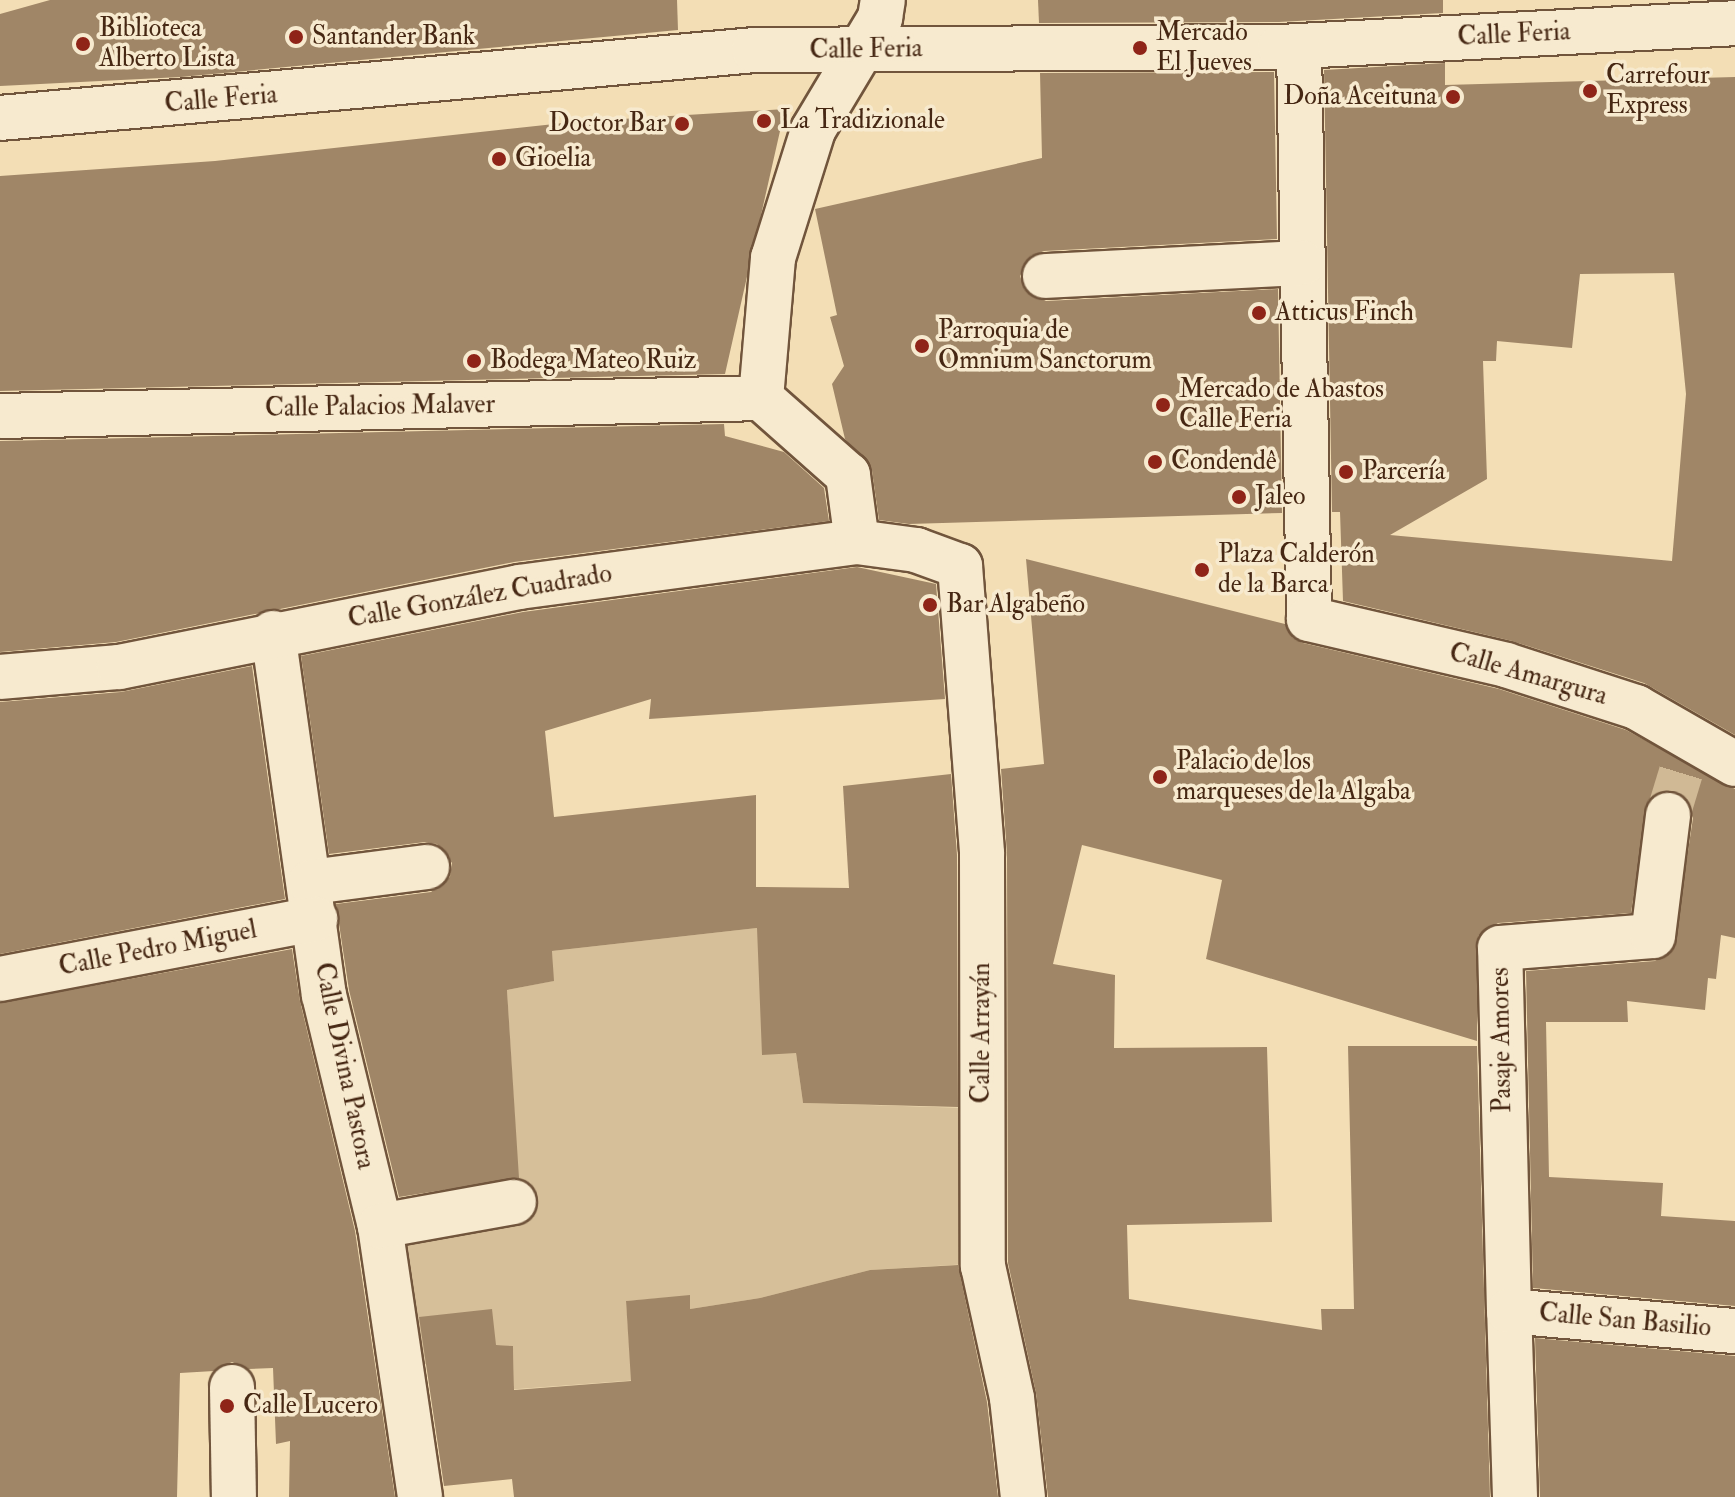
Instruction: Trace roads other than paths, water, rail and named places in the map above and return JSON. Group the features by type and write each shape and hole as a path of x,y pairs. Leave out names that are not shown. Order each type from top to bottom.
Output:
{"street":[{"path":"857,542 848,475 761,398 773,258 813,130 880,18 883,0"},
{"name":"Calle Feria","path":"0,118 754,50 1299,46 1735,23"},
{"path":"1045,276 1303,263 1299,46"},
{"name":"Calle Amargura","path":"1303,263 1309,619 1506,665 1636,707 1735,764"},
{"name":"Calle Palacios Malaver","path":"0,416 761,398"},
{"name":"Calle González Cuadrado","path":"0,677 119,667 273,633 519,587 857,542 916,550 960,566"},
{"name":"Calle Arrayán","path":"960,566 982,854 983,1266 1012,1398 1023,1497"},
{"name":"Calle Divina Pastora","path":"273,633 324,995 380,1226 420,1497"},
{"name":"Pasaje Amores","path":"1509,1311 1500,948 1653,936 1668,815"},
{"name":"Calle Pedro Miguel","path":"0,979 313,900 427,867"},
{"path":"380,1226 514,1202"},
{"name":"Calle San Basilio","path":"1515,1497 1509,1311 1735,1331"},
{"path":"232,1387 234,1497"}],"tunnel":[{"path":"1668,815 1692,736"}],"place":[{"name":"Santander Bank","path":"296,37"},
{"name":"Biblioteca Alberto Lista","path":"83,44"},
{"name":"Mercado El Jueves","path":"1140,48"},
{"name":"Carrefour Express","path":"1590,91"},
{"name":"Doña Aceituna","path":"1453,97"},
{"name":"La Tradizionale","path":"764,121"},
{"name":"Doctor Bar","path":"682,124"},
{"name":"Gioelia","path":"499,159"},
{"name":"Atticus Finch","path":"1259,313"},
{"name":"Parroquia de Omnium Sanctorum","path":"922,346"},
{"name":"Bodega Mateo Ruiz","path":"474,361"},
{"name":"Mercado de Abastos Calle Feria","path":"1163,405"},
{"name":"Condendê","path":"1155,462"},
{"name":"Parcería","path":"1346,472"},
{"name":"Jaleo","path":"1239,497"},
{"name":"Plaza Calderón de la Barca","path":"1202,570"},
{"name":"Bar Algabeño","path":"930,605"},
{"name":"Palacio de los marqueses de la Algaba","path":"1160,777"},
{"name":"Calle Lucero","path":"227,1406"}]}
